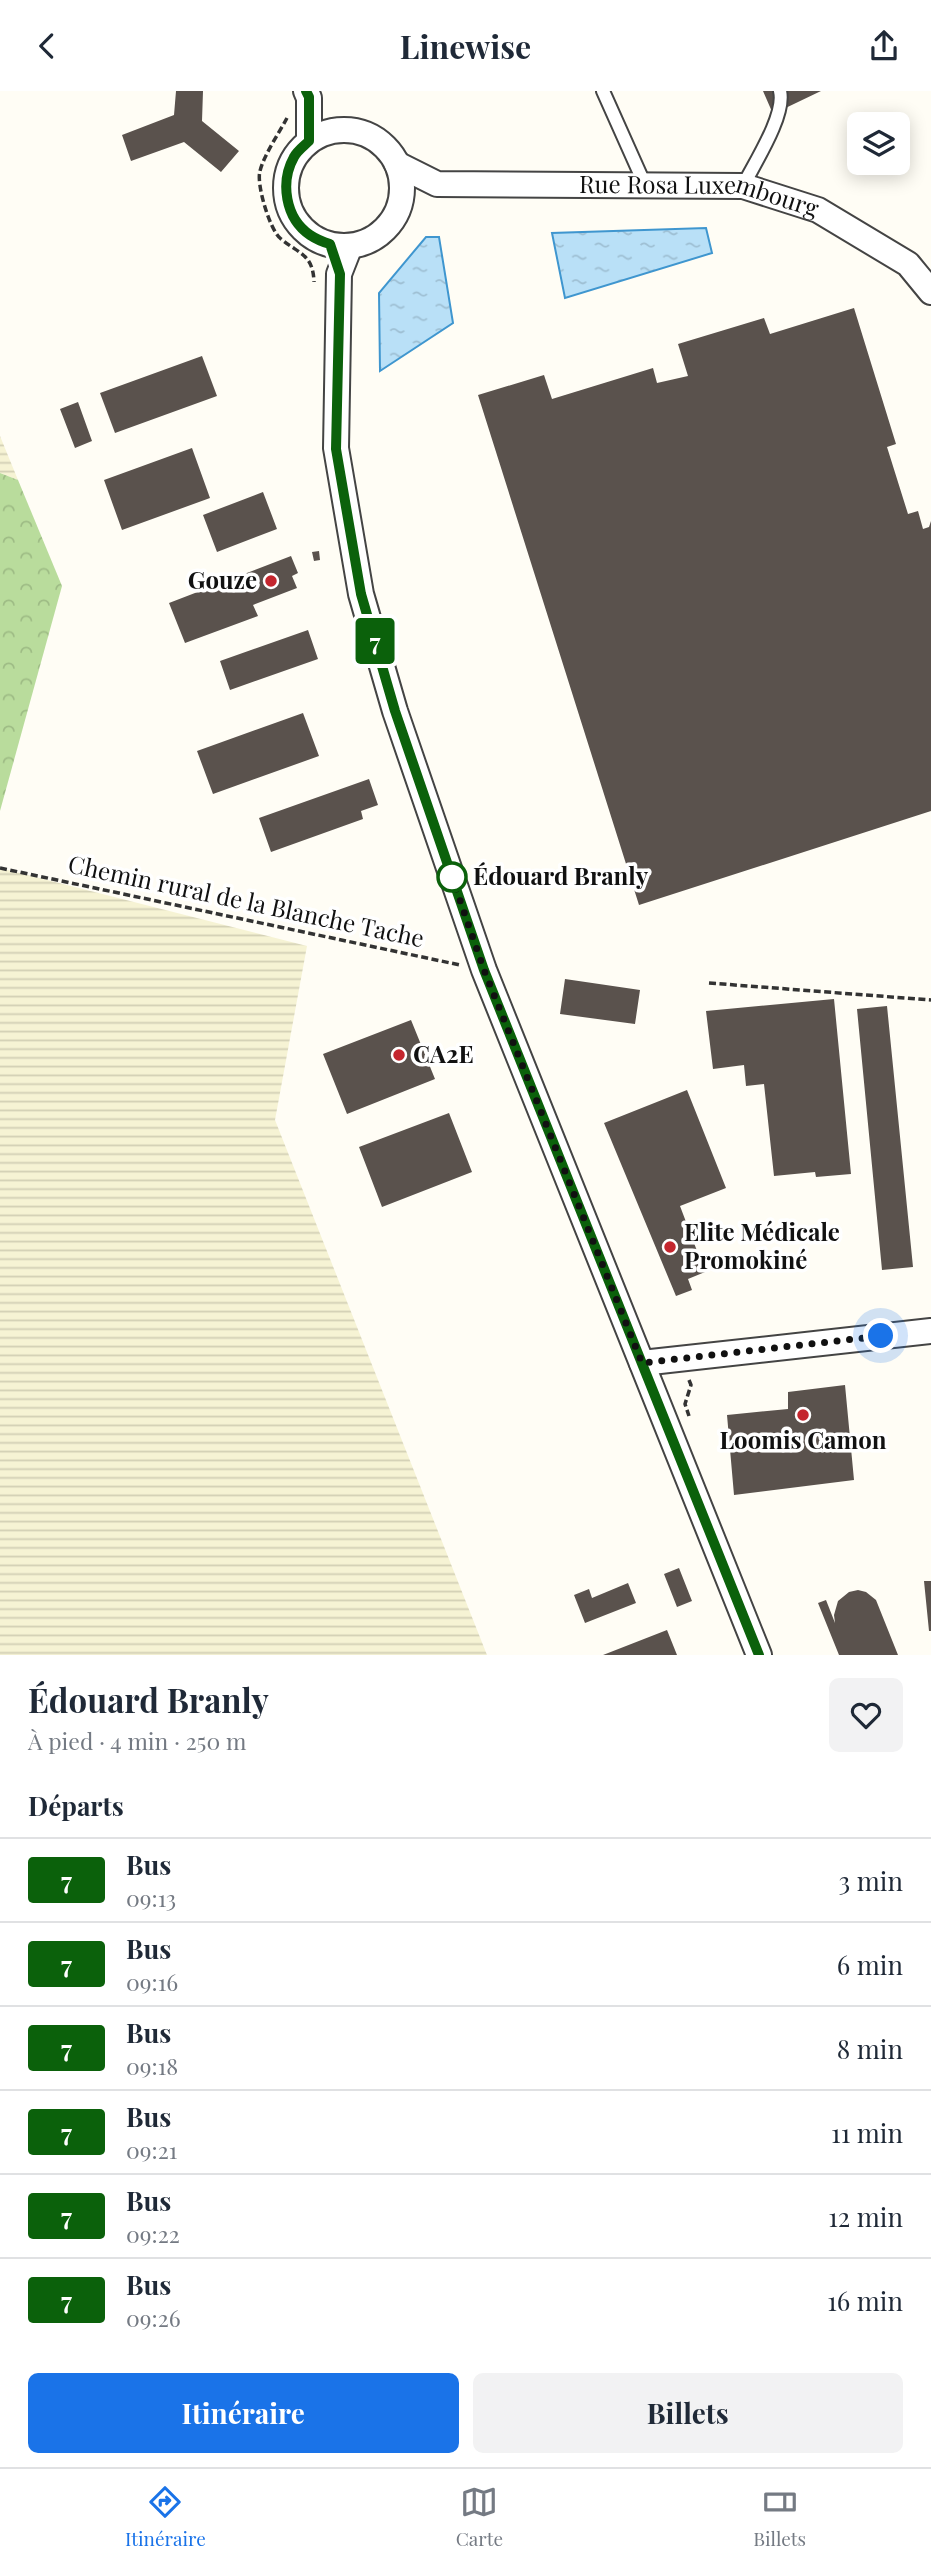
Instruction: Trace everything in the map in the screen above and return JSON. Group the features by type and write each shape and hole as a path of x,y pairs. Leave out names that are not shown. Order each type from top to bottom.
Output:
{"street":[{"path":"308,94 344,129"},
{"path":"308,94 309,141"},
{"path":"344,129 370,135 386,147 397,164 402,186 399,206 385,229 369,241 340,245 309,235 295,220 286,198 286,178 295,156 309,141 324,132 344,129"},
{"name":"Rue Rosa Luxembourg","path":"397,164 437,184 743,186 818,210 908,264 931,292"},
{"path":"399,206 437,184"},
{"path":"340,245 336,449 361,594 395,711 484,970 759,1655"},
{"path":"642,1363 931,1331"}],"lane":[{"path":"603,91 645,185"},
{"path":"743,186 775,122 782,98 780,91"}],"path":[{"path":"287,117 259,173 270,225 278,237 306,256 314,272 314,283"},
{"name":"Chemin rural de la Blanche Tache","path":"0,867 484,970"},
{"path":"709,983 931,1000"},
{"path":"679,1359 691,1385 685,1404 689,1416"}],"shaded area":[{"path":"0,436 18,480 0,473"},
{"path":"0,868 307,946 275,1120 487,1655 0,1655"}],"green space":[{"path":"0,473 18,480 62,586 0,811"}],"water":[{"path":"706,228 712,253 565,298 552,233"},
{"path":"426,237 439,237 453,323 380,371 379,293"}],"building":[{"path":"176,91 203,91 202,121 239,151 221,172 184,142 131,161 122,135 174,115"},
{"path":"763,91 821,91 773,114"},
{"path":"854,308 896,444 887,447 908,514 918,511 923,529 929,527 931,521 931,811 639,905 478,395 544,375 552,399 653,368 657,383 688,376 678,344 764,318 770,334"},
{"path":"202,356 217,396 115,433 100,393"},
{"path":"78,402 92,441 75,448 60,409"},
{"path":"192,448 210,498 122,530 104,480"},
{"path":"263,492 277,529 217,552 203,515"},
{"path":"319,551 320,560 314,561 312,552"},
{"path":"291,556 298,573 292,576 297,588 253,605 258,616 185,643 169,603"},
{"path":"308,630 318,659 230,690 220,661"},
{"path":"303,713 319,756 213,794 197,751"},
{"path":"369,779 378,805 361,811 363,819 271,852 259,818"},
{"path":"565,979 640,990 635,1024 560,1014"},
{"path":"834,999 851,1174 816,1177 815,1172 774,1176 764,1084 746,1086 744,1065 713,1069 706,1011"},
{"path":"887,1006 913,1267 882,1270 857,1009"},
{"path":"411,1020 435,1079 347,1114 323,1054"},
{"path":"687,1090 726,1188 680,1206 705,1272 688,1279 692,1290 676,1296 604,1123"},
{"path":"449,1113 472,1172 382,1207 359,1147"},
{"path":"845,1385 854,1480 734,1495 727,1415 788,1409 788,1392"},
{"path":"679,1568 692,1601 677,1607 664,1574"},
{"path":"924,1581 931,1581 931,1631 929,1631"},
{"path":"628,1583 636,1603 585,1623 574,1595 589,1589 592,1598"},
{"path":"849,1592 866,1592 876,1600 898,1655 839,1655 818,1603 826,1600 835,1623 838,1601"},
{"path":"667,1630 677,1655 603,1655"}],"bus line":[{"name":"7","path":"306,91 309,97 309,141 295,156 286,178 286,198 295,220 309,235 330,244 340,274 336,449 361,594 395,711 484,970 759,1655"}],"place":[{"name":"Gouze","path":"271,581"},
{"name":"Édouard Branly","path":"452,877"},
{"name":"CA2E","path":"399,1055"},
{"name":"Elite Médicale Promokiné","path":"670,1247"},
{"name":"Loomis Camon","path":"803,1415"}],"route":[{"path":"452,877 484,970 642,1363 881,1336"}]}
